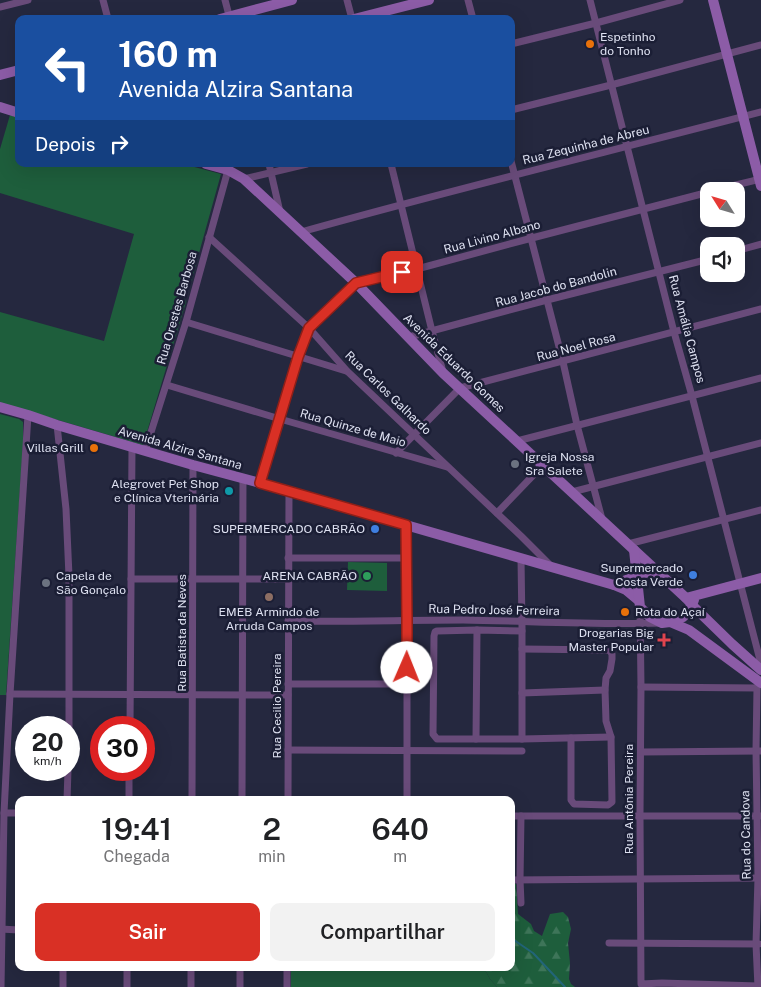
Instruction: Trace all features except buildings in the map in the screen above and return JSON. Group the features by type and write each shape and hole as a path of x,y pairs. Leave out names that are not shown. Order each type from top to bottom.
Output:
{"main road":[{"path":"237,15 292,0"},
{"path":"369,15 429,0"},
{"path":"712,0 760,181"},
{"path":"0,75 15,71"},
{"name":"Avenida Eduardo Gomes","path":"217,167 228,170 244,179 280,212 356,283 443,372 662,576"},
{"name":"Avenida Alzira Santana","path":"0,407 193,465 614,585 626,590 639,604"},
{"path":"631,547 637,577 639,604 650,617 689,630 759,685"},
{"path":"614,585 644,573 653,572 662,576 761,670"},
{"path":"688,600 699,594 761,578"},
{"path":"666,622 683,617 688,612 688,600"}],"street":[{"path":"0,7 28,0"},
{"path":"104,0 107,15"},
{"path":"225,0 226,15"},
{"path":"347,0 352,15"},
{"path":"468,0 472,15"},
{"name":"Rua Amália Campos","path":"590,0 761,664"},
{"path":"515,43 680,0"},
{"path":"515,109 761,45"},
{"name":"Rua Zequinha de Abreu","path":"301,232 402,204 761,112"},
{"path":"270,167 280,212"},
{"path":"244,179 295,167"},
{"path":"392,167 443,372"},
{"path":"513,167 564,362 577,425 602,519"},
{"name":"Rua Orestes Barbosa","path":"145,451 186,322 228,170"},
{"name":"Rua Livino Albano","path":"745,184 760,181"},
{"name":"Rua Livino Albano","path":"356,283 417,269 700,194"},
{"name":"Rua Carlos Galhardo","path":"209,237 309,328 347,371 551,566"},
{"path":"745,248 761,244"},
{"name":"Rua Jacob do Bandolin","path":"409,337 700,261"},
{"path":"260,483 298,357 309,328 356,283"},
{"name":"Rua Noel Rosa","path":"460,388 761,309"},
{"path":"186,322 347,371"},
{"path":"517,441 761,378"},
{"name":"Rua Quinze de Maio","path":"167,385 448,467"},
{"path":"396,452 460,388"},
{"path":"0,987 4,813 28,415"},
{"path":"57,425 66,509 69,576 69,716"},
{"path":"572,492 761,444"},
{"path":"130,716 132,447"},
{"name":"Rua Batista da Neves","path":"192,796 193,465"},
{"path":"497,513 543,465"},
{"path":"242,796 243,478"},
{"name":"Rua Cecilio Pereira","path":"288,796 289,492"},
{"path":"631,547 761,510"},
{"path":"406,525 407,796"},
{"path":"288,558 406,558"},
{"path":"521,558 522,739"},
{"path":"131,578 288,579"},
{"name":"Rua Antônia Pereira","path":"639,604 641,686 641,986"},
{"name":"Rua Pedro José Ferreira","path":"288,621 522,621 603,624 666,622"},
{"path":"522,631 477,630 435,632 433,734 437,739 611,737"},
{"path":"476,739 477,630"},
{"path":"522,649 598,650 610,651 612,654 612,667 606,678 605,690 605,716 611,737 612,802 608,805 574,804 572,802 571,738"},
{"path":"288,684 406,684"},
{"path":"641,686 759,685"},
{"name":"Rua do Candova","path":"758,986 759,685"},
{"path":"522,693 605,690"},
{"path":"10,694 288,695"},
{"path":"288,750 522,751"},
{"path":"641,752 759,750"},
{"path":"67,796 68,781"},
{"path":"129,781 129,796"},
{"path":"4,813 15,813"},
{"path":"515,816 759,816"},
{"path":"521,903 522,816"},
{"path":"515,880 759,878"},
{"path":"0,929 15,930"},
{"path":"609,943 759,944"},
{"path":"63,971 63,987"},
{"path":"127,971 127,987"},
{"path":"191,971 191,987"},
{"path":"240,971 240,987"},
{"path":"287,971 287,987"},
{"path":"641,986 662,983 758,986"}],"green space":[{"path":"10,115 15,117 15,167 194,167 221,174 191,282 184,291 186,302 143,445 0,403 0,312 104,341 134,234 0,193 0,149"},
{"path":"0,414 19,419 23,422 6,695 0,695"},
{"name":"ARENA CABRÃO","path":"348,562 387,563 387,591 347,590"},
{"path":"515,884 518,914 531,924 534,931 542,936 550,914 563,912 568,917 571,929 568,943 569,979 575,987 497,987 486,971 515,971"},
{"path":"291,971 486,971 497,987 291,987"}],"waterway":[{"path":"515,941 533,953 565,987"}],"place":[{"name":"Espetinho do Tonho","path":"590,44"},
{"name":"Villas Grill","path":"94,448"},
{"name":"Igreja Nossa Sra Salete","path":"515,464"},
{"name":"Alegrovet Pet Shop e Clínica Vterinária","path":"229,491"},
{"name":"SUPERMERCADO CABRÃO","path":"375,529"},
{"name":"Supermercado Costa Verde","path":"693,575"},
{"name":"ARENA CABRÃO","path":"367,576"},
{"name":"Capela de São Gonçalo","path":"46,583"},
{"name":"EMEB Armindo de Arruda Campos","path":"269,597"},
{"name":"Rota do Açaí","path":"625,612"},
{"name":"Drogarias Big Master Popular","path":"664,640"}],"route":[{"path":"402,272 356,283 309,328 298,357 260,483 406,525 407,668"}]}
